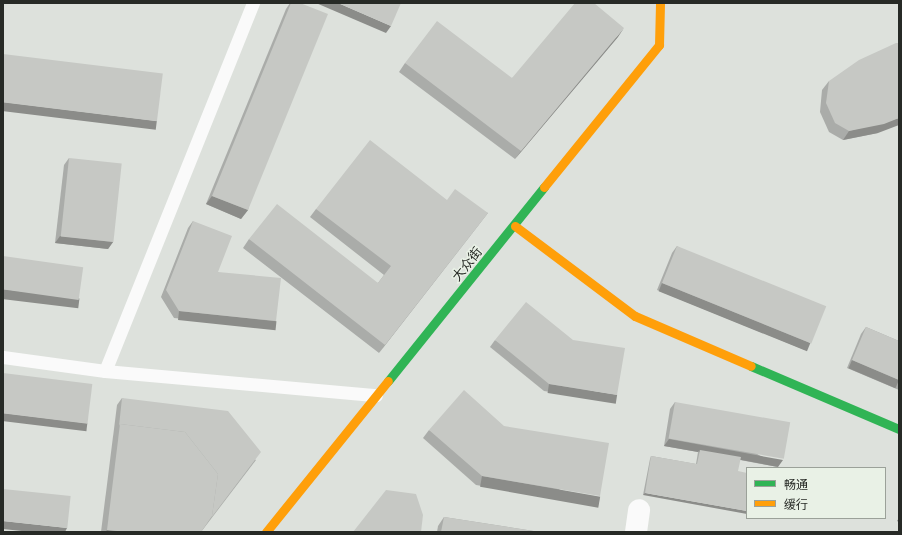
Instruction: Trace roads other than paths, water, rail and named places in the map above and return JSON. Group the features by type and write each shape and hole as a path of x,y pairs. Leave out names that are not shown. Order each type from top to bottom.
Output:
{"street":[{"name":"大众街","path":"266,532 515,226 659,45 660,3"},
{"path":"515,226 635,316 899,430"},
{"path":"636,532 640,510"}],"lane":[{"path":"105,371 253,3"},
{"path":"3,357 105,371 376,395"}]}
